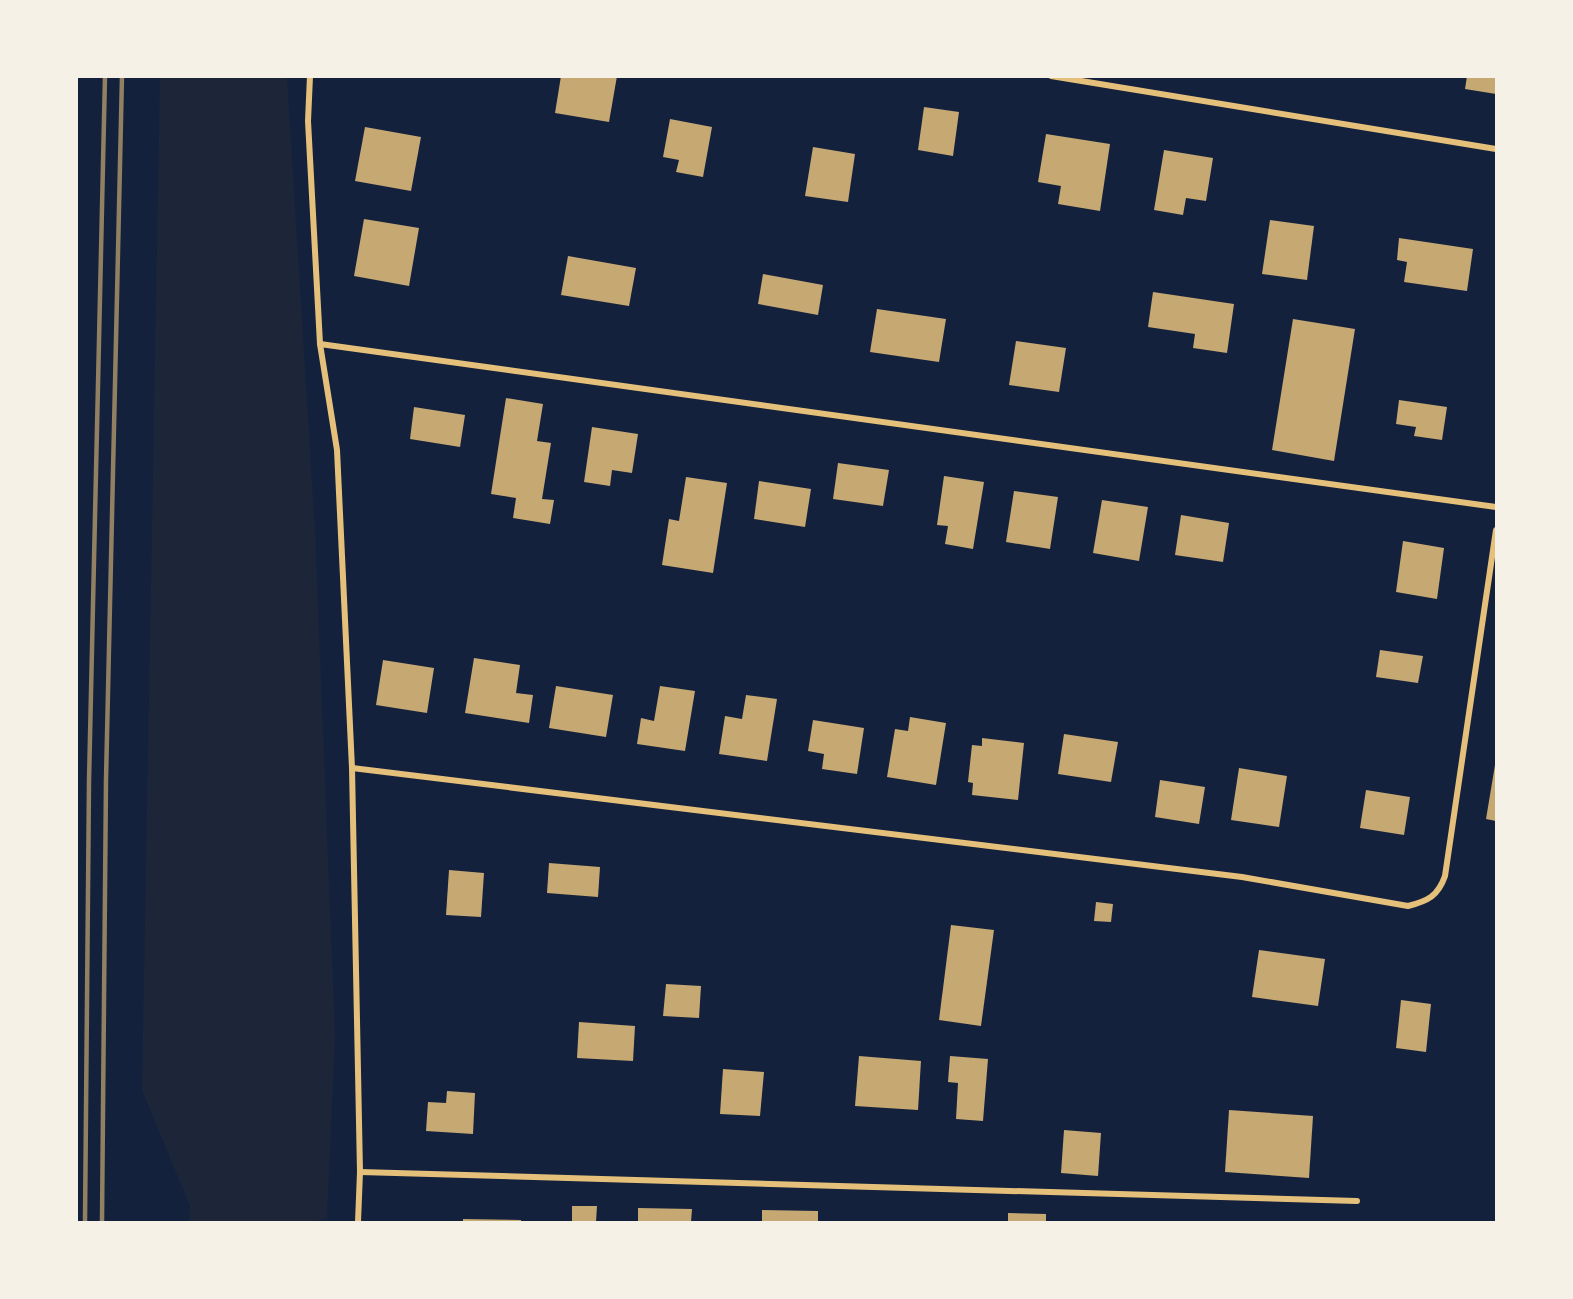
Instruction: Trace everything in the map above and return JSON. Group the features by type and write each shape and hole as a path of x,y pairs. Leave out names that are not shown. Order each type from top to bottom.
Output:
{"street":[{"path":"310,76 308,121 320,344 337,450 352,768 360,1172 358,1222"},
{"path":"1051,76 1497,149"},
{"path":"320,344 1497,507"},
{"path":"352,768 1242,877 1408,906 1434,897 1441,888 1448,859 1497,530"},
{"path":"360,1172 1357,1200"}],"shaded area":[{"path":"160,77 287,77 315,532 335,1035 327,1218 313,1222 189,1222 190,1206 142,1090"}],"building":[{"path":"561,76 617,76 609,122 555,113"},
{"path":"1467,76 1496,76 1496,94 1465,89"},
{"path":"924,107 959,112 953,156 918,150"},
{"path":"670,119 712,127 703,177 676,172 679,160 663,157"},
{"path":"365,127 421,137 411,191 355,181"},
{"path":"1046,134 1110,144 1100,211 1058,204 1061,186 1038,182"},
{"path":"813,147 855,154 848,202 805,196"},
{"path":"1164,150 1213,158 1206,201 1186,198 1183,215 1154,210"},
{"path":"364,219 419,228 409,286 354,276"},
{"path":"1270,220 1314,226 1307,280 1262,274"},
{"path":"1399,238 1473,249 1467,291 1404,282 1407,262 1397,260"},
{"path":"568,256 636,268 629,306 561,295"},
{"path":"763,274 823,285 818,315 758,304"},
{"path":"1153,292 1234,304 1227,353 1193,348 1195,334 1148,327"},
{"path":"877,309 946,319 939,362 870,352"},
{"path":"1293,319 1355,329 1334,461 1272,450"},
{"path":"1016,341 1066,348 1059,392 1009,385"},
{"path":"506,398 543,404 537,441 551,443 542,499 554,500 550,524 513,518 516,498 491,494"},
{"path":"1399,400 1447,407 1442,440 1414,436 1416,427 1396,424"},
{"path":"414,407 465,415 460,447 410,439"},
{"path":"592,427 638,434 632,473 612,470 610,486 584,482"},
{"path":"838,463 889,470 883,506 833,499"},
{"path":"944,476 984,482 973,549 945,544 948,526 937,525"},
{"path":"686,477 727,483 713,573 662,565 669,519 679,521"},
{"path":"759,481 811,489 805,527 754,519"},
{"path":"1014,491 1058,497 1050,549 1006,542"},
{"path":"1102,500 1148,507 1139,561 1093,553"},
{"path":"1181,515 1229,523 1223,562 1175,555"},
{"path":"1403,541 1444,548 1437,599 1396,592"},
{"path":"1380,650 1423,656 1418,683 1376,677"},
{"path":"474,658 520,665 516,693 533,695 529,723 465,713"},
{"path":"383,660 434,668 427,713 376,705"},
{"path":"556,686 613,695 606,737 549,728"},
{"path":"660,686 695,691 685,751 637,744 641,718 654,721"},
{"path":"746,695 777,699 767,761 719,754 725,716 742,719"},
{"path":"910,717 946,723 936,785 887,777 895,729 908,731"},
{"path":"813,720 864,728 857,774 822,769 824,754 808,751"},
{"path":"1064,734 1118,742 1111,782 1058,774"},
{"path":"982,738 1024,743 1018,800 972,795 973,783 968,782 972,745 982,746"},
{"path":"1496,765 1496,821 1486,819"},
{"path":"1239,768 1287,776 1279,827 1231,820"},
{"path":"1160,780 1205,787 1199,824 1155,817"},
{"path":"1366,790 1410,797 1404,835 1360,828"},
{"path":"549,863 600,867 598,897 547,893"},
{"path":"449,870 484,873 481,917 446,915"},
{"path":"1096,902 1113,904 1111,922 1094,921"},
{"path":"951,925 994,930 981,1026 939,1020"},
{"path":"1259,950 1325,959 1318,1006 1252,997"},
{"path":"666,984 701,986 699,1018 663,1016"},
{"path":"1401,1000 1431,1004 1426,1052 1396,1048"},
{"path":"579,1022 635,1026 633,1061 577,1058"},
{"path":"859,1056 921,1061 918,1110 855,1106"},
{"path":"950,1056 988,1059 983,1121 956,1119 958,1083 948,1082"},
{"path":"723,1069 764,1072 760,1116 720,1114"},
{"path":"447,1091 475,1093 473,1134 426,1131 428,1102 446,1103"},
{"path":"1229,1110 1313,1116 1309,1178 1225,1172"},
{"path":"1064,1130 1101,1133 1098,1176 1061,1173"},
{"path":"572,1206 597,1206 596,1222 572,1222"},
{"path":"638,1208 692,1209 691,1222 638,1222"},
{"path":"762,1210 818,1211 818,1222 762,1222"},
{"path":"1008,1213 1046,1214 1046,1222 1008,1222"},
{"path":"463,1219 521,1220 521,1222 463,1222"}],"railway":[{"path":"85,1222 89,781 105,76"},
{"path":"102,1222 106,780 122,76"}]}
